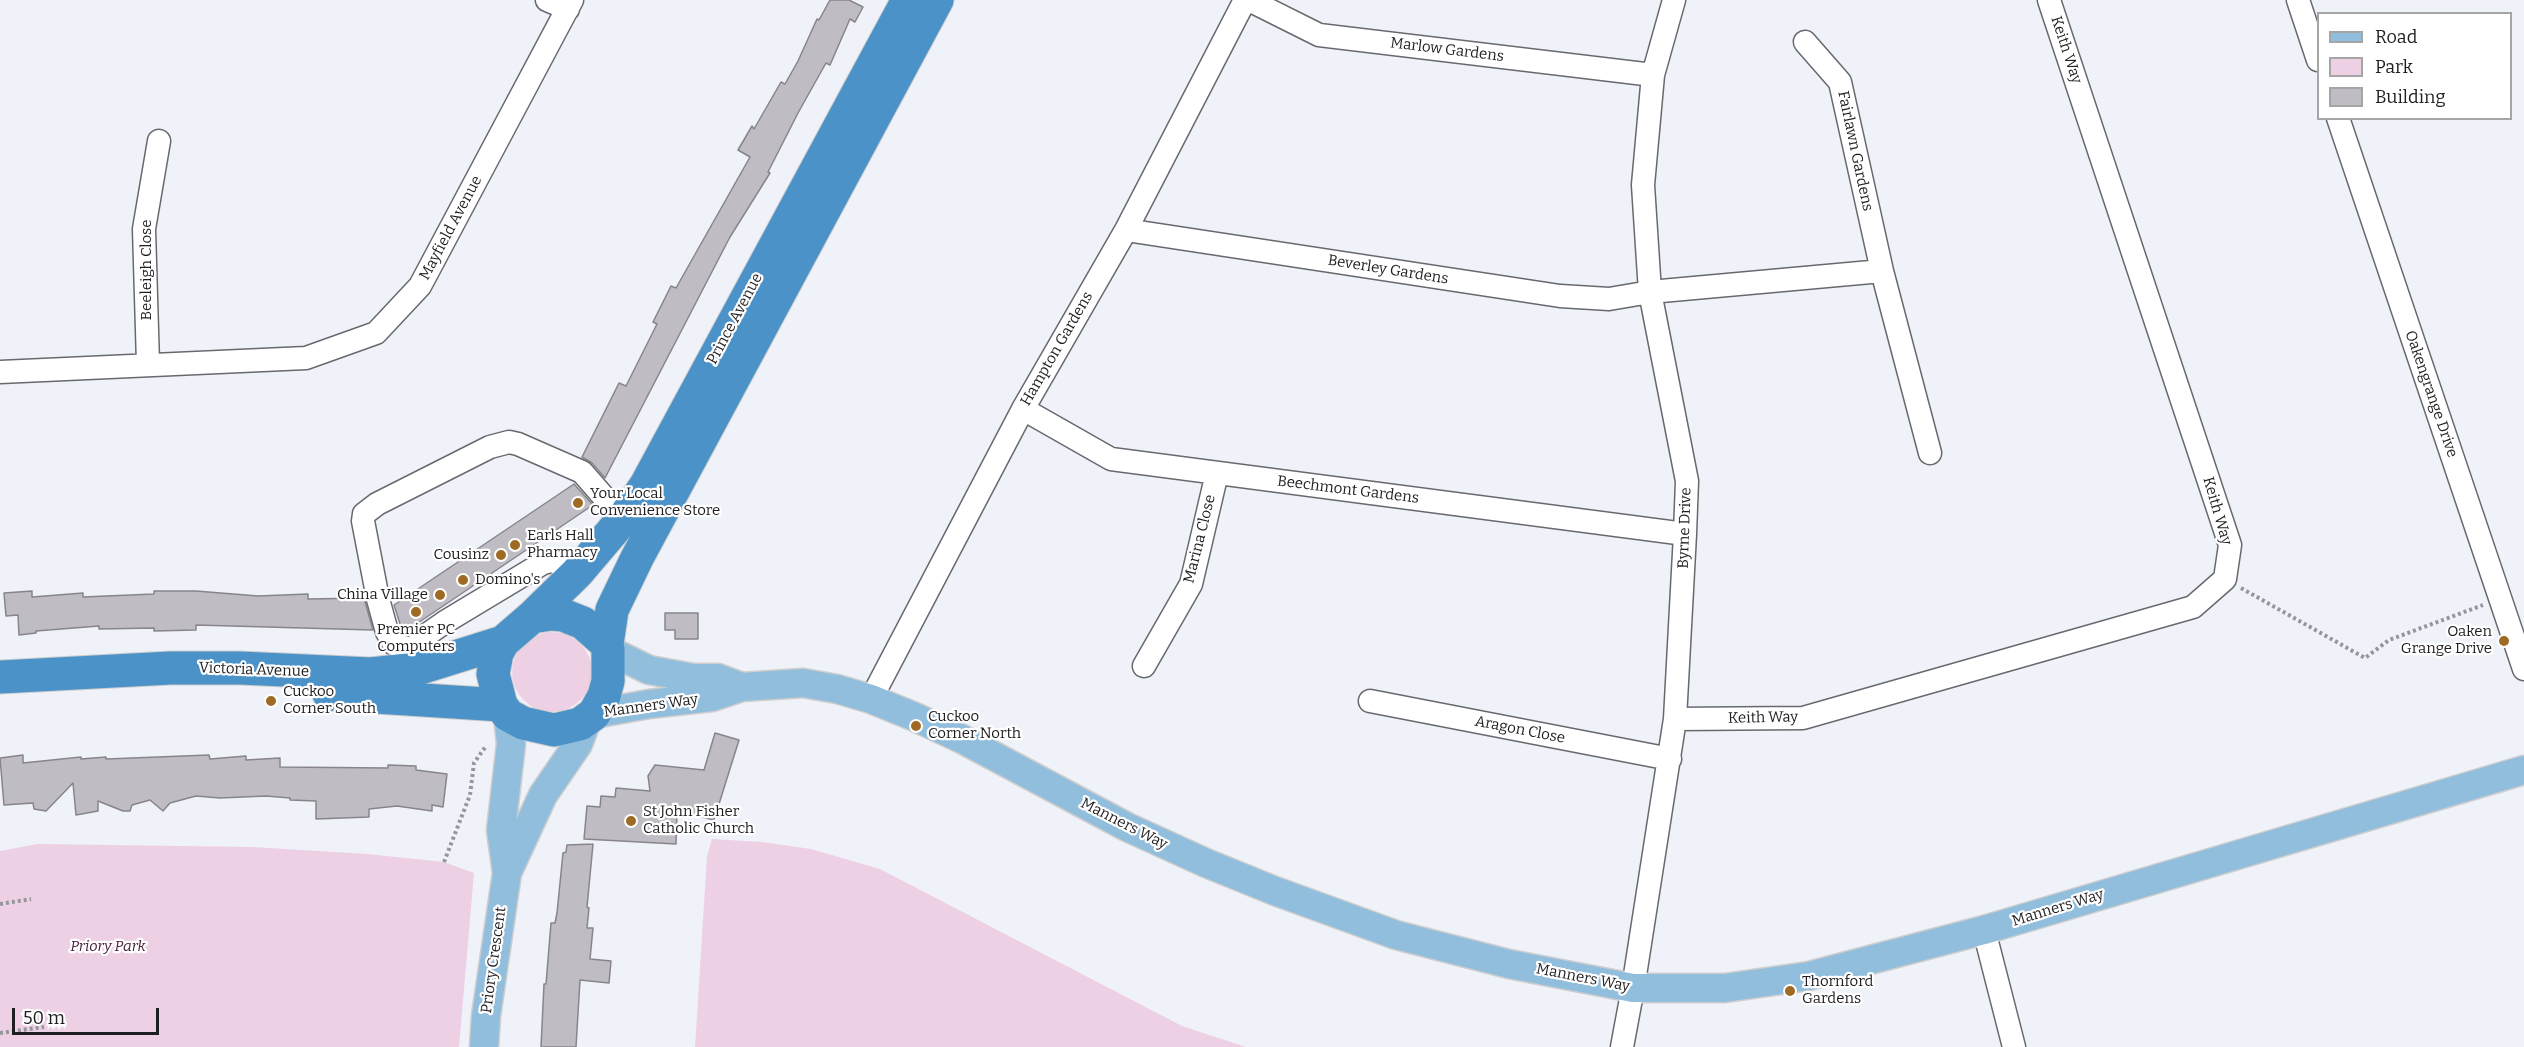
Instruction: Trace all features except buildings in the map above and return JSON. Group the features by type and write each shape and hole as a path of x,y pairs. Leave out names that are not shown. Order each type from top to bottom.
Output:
{"highway":[{"name":"Prince Avenue","path":"532,617 577,573 623,519 646,485 908,0"},
{"name":"Prince Avenue","path":"608,647 612,610 622,587 937,0"},
{"path":"563,615 576,619 608,647 606,688 600,705 591,717 580,724 554,730 523,723 505,710 493,674 497,653 503,642 532,617 563,615"},
{"name":"Victoria Avenue","path":"0,677 170,668 240,668 371,674 415,659 503,642"},
{"name":"Victoria Avenue","path":"0,699 179,688 272,691 505,710"}],"main road":[{"name":"Manners Way","path":"608,647 649,670 693,678 718,678 742,687"},
{"name":"Manners Way","path":"591,717 649,705 712,698 742,687 803,683 837,689 871,699 962,739 1127,827 1275,891 1396,935 1509,964 1633,988 1725,988 1809,976 1984,930 2524,770"},
{"name":"Priory Crescent","path":"484,1047 486,1016 507,873 501,830 511,744 505,710"},
{"name":"Priory Crescent","path":"507,873 543,795 578,744 591,717"}],"street":[{"name":"Marlow Gardens","path":"1247,0 1319,35 1653,75"},
{"name":"Hampton Gardens","path":"871,699 1023,409 1126,230 1247,0"},
{"name":"Byrne Drive","path":"1633,988 1675,719 1685,534 1687,481 1650,292 1644,185 1653,75 1674,0"},
{"name":"Keith Way","path":"1675,719 1803,718 2193,607 2225,579 2230,545 2049,0"},
{"path":"2298,0 2317,54"},
{"name":"Mayfield Avenue","path":"0,372 306,358 376,333 420,286 563,3"},
{"name":"Fairlawn Gardens","path":"1805,42 1840,82 1882,271 1930,453"},
{"name":"Oakengrange Drive","path":"2339,120 2524,669"},
{"name":"Beeleigh Close","path":"148,364 144,229 159,141"},
{"name":"Beverley Gardens","path":"1126,230 1560,296 1609,299 1650,292"},
{"path":"1650,292 1882,271"},
{"name":"Beechmont Gardens","path":"1023,409 1112,459 1685,534"},
{"path":"577,573 568,566 551,561 534,567 422,638 415,659 394,644 387,632 378,598 363,521 364,514 377,504 490,447 509,442 582,472 623,519"},
{"name":"Marina Close","path":"1144,666 1191,584 1217,472"},
{"name":"Aragon Close","path":"1370,701 1670,759"},
{"path":"1984,930 2014,1047"},
{"path":"1622,1047 1633,988"}],"path":[{"path":"2225,579 2365,658 2390,640 2500,599"},
{"path":"444,862 470,795 474,763 505,710"},
{"path":"0,904 32,899"},
{"path":"0,1033 44,1027"}],"green space":[{"path":"552,632 567,635 580,644 589,657 592,672 589,687 580,700 567,709 552,712 537,709 524,700 515,687 512,672 515,657 524,644 537,635"},
{"path":"712,839 762,842 811,849 880,869 1182,1026 1246,1047 695,1047 707,856"},
{"name":"Priory Park","path":"38,844 253,847 367,854 444,862 474,873 459,1047 0,1047 0,851"}],"place":[{"name":"Your Local Convenience Store","path":"578,503"},
{"name":"Earls Hall Pharmacy","path":"515,545"},
{"name":"Cousinz","path":"501,555"},
{"name":"Domino's","path":"463,580"},
{"name":"China Village","path":"440,595"},
{"name":"Premier PC Computers","path":"416,612"},
{"name":"Oaken Grange Drive","path":"2504,641"},
{"name":"Cuckoo Corner South","path":"271,701"},
{"name":"Cuckoo Corner North","path":"916,726"},
{"name":"St John Fisher Catholic Church","path":"631,821"},
{"name":"Thornford Gardens","path":"1790,991"}]}
